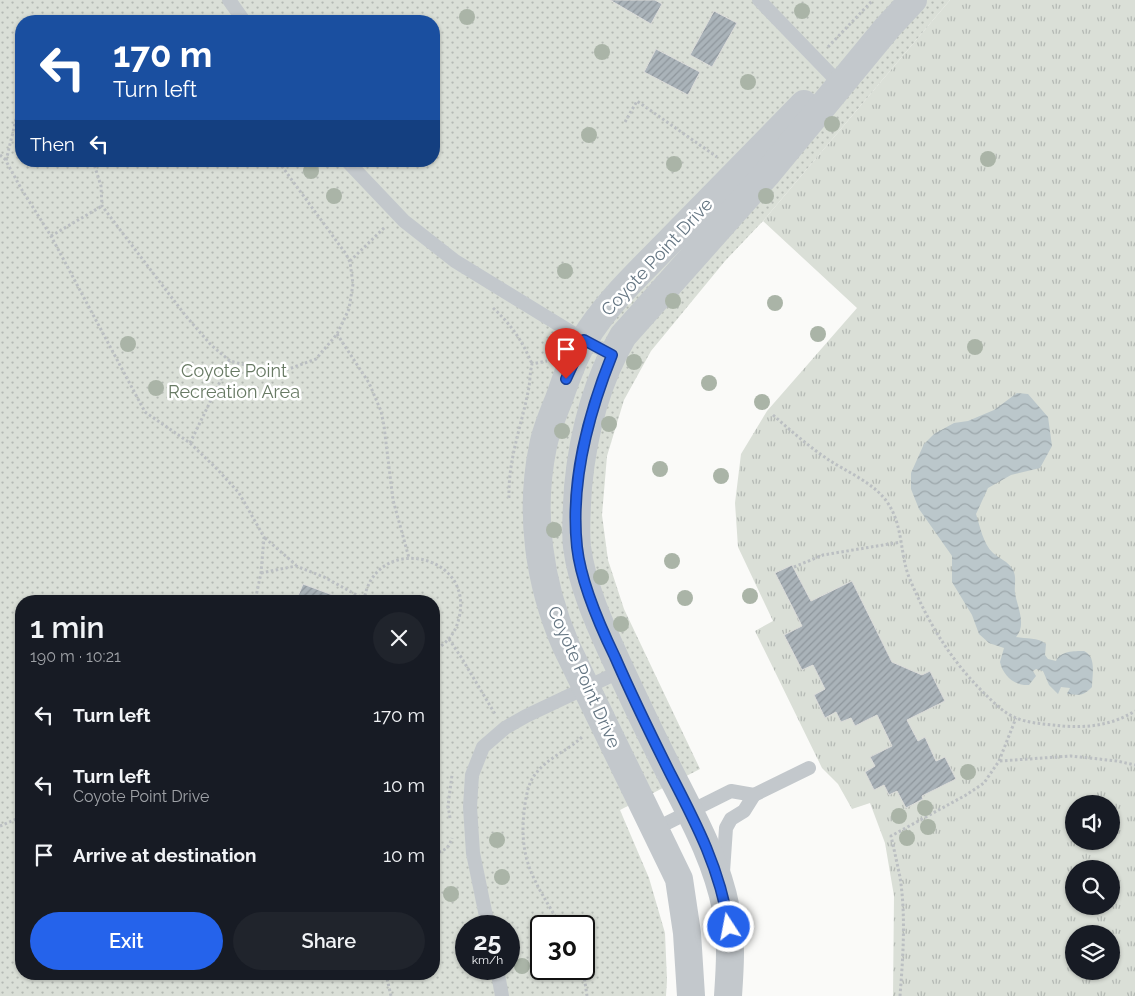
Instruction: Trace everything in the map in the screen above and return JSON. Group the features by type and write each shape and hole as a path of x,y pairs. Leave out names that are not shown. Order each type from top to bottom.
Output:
{"street":[{"name":"Coyote Point Drive","path":"691,996 690,956 683,897 676,870 557,625 545,585 538,540 537,512 539,466 543,444 566,379 584,340 597,321 632,279 836,81 913,0"},
{"name":"Coyote Point Drive","path":"728,996 729,927 722,893 712,860 602,632 577,548 577,499 582,451 592,408 612,355 623,336 766,175 836,81"}],"lane":[{"path":"229,0 240,15"},
{"path":"759,0 836,81"},
{"path":"353,167 397,214 419,234 455,261 584,340 612,355"},
{"path":"486,915 473,853 470,807 472,775 483,748 504,728 621,671"},
{"path":"722,893 726,828 731,819 744,811 754,795 808,768"},
{"path":"655,829 731,791 754,795"},
{"path":"499,980 502,996"}],"path":[{"path":"625,122 637,101 723,162"},
{"path":"6,161 15,124"},
{"path":"0,155 6,161 51,236 145,412 190,443 217,469 239,493 264,538 296,566 324,577 355,595"},
{"path":"95,167 101,186 102,206 185,315 211,344 230,361 260,369 286,370 316,358 337,334 349,309 353,284 350,262 332,234 282,167"},
{"path":"51,236 102,206"},
{"path":"350,262 397,214"},
{"path":"337,334 369,383 380,411 384,426 394,500 410,558"},
{"path":"190,443 230,361"},
{"path":"772,415 825,458 866,483 884,498 894,514 911,582 949,654 978,688 1004,712 1016,718 1032,722 1085,726 1108,724 1135,711"},
{"path":"256,595 261,573 264,538"},
{"path":"794,568 823,555 901,542"},
{"path":"365,595 369,583 380,570 393,561 410,558 426,559 440,566 452,578 460,593 461,609 457,626 448,640 440,646"},
{"path":"261,573 296,566"},
{"path":"448,640 461,656 496,714"},
{"path":"900,996 903,935 902,901 900,878 891,836 977,788 988,778 999,762 1016,718"},
{"path":"554,915 535,882 524,853 524,815 527,790 532,778 552,757 582,738 580,734"},
{"path":"999,762 1071,756 1135,765"},
{"path":"0,826 15,819"},
{"path":"387,980 391,996"},
{"path":"585,980 587,996"}],"green space":[{"name":"Coyote Point Recreation Area","path":"0,0 950,0 763,221 725,261 651,351 624,400 607,456 602,515 608,560 624,609 700,769 620,810 649,878 665,933 666,996 0,996"},
{"path":"950,0 1135,0 1135,996 893,996 894,896 885,843 870,803 852,809 838,784 822,768 755,631 773,621 738,547 735,503 741,454 767,411 857,308 763,221"}],"water":[{"path":"1017,393 1028,394 1048,417 1052,446 1040,468 1011,475 988,488 976,514 987,545 993,553 1009,564 1014,573 1015,593 1021,621 1021,627 1016,637 1036,639 1046,644 1045,655 1048,659 1056,661 1064,653 1076,651 1084,651 1091,657 1093,667 1092,687 1081,695 1067,694 1070,688 1061,687 1058,694 1049,685 1043,671 1036,669 1033,671 1036,676 1029,685 1014,682 1007,676 1000,662 1004,648 989,643 979,634 972,615 952,582 952,556 919,509 911,489 911,473 924,444 934,434 954,423 968,421 994,410"}],"building":[{"path":"610,0 655,0 662,4 651,24"},
{"path":"714,11 737,23 712,67 690,55"},
{"path":"656,49 700,72 688,95 644,72"},
{"path":"792,565 811,601 852,581 892,662 922,675 930,671 945,701 907,720 918,741 925,737 936,761 945,757 956,779 922,796 923,799 906,808 897,791 889,795 884,785 874,790 865,772 875,766 870,757 892,746 877,715 855,726 851,718 841,722 836,712 825,718 814,695 825,689 813,665 802,670 784,635 802,626 775,573"},
{"path":"303,584 333,595 298,595"}],"route":[{"path":"566,379 574,358 584,340 612,355 592,408 581,459 576,529 577,548 584,578 602,632 712,860 718,876 729,927"}]}
